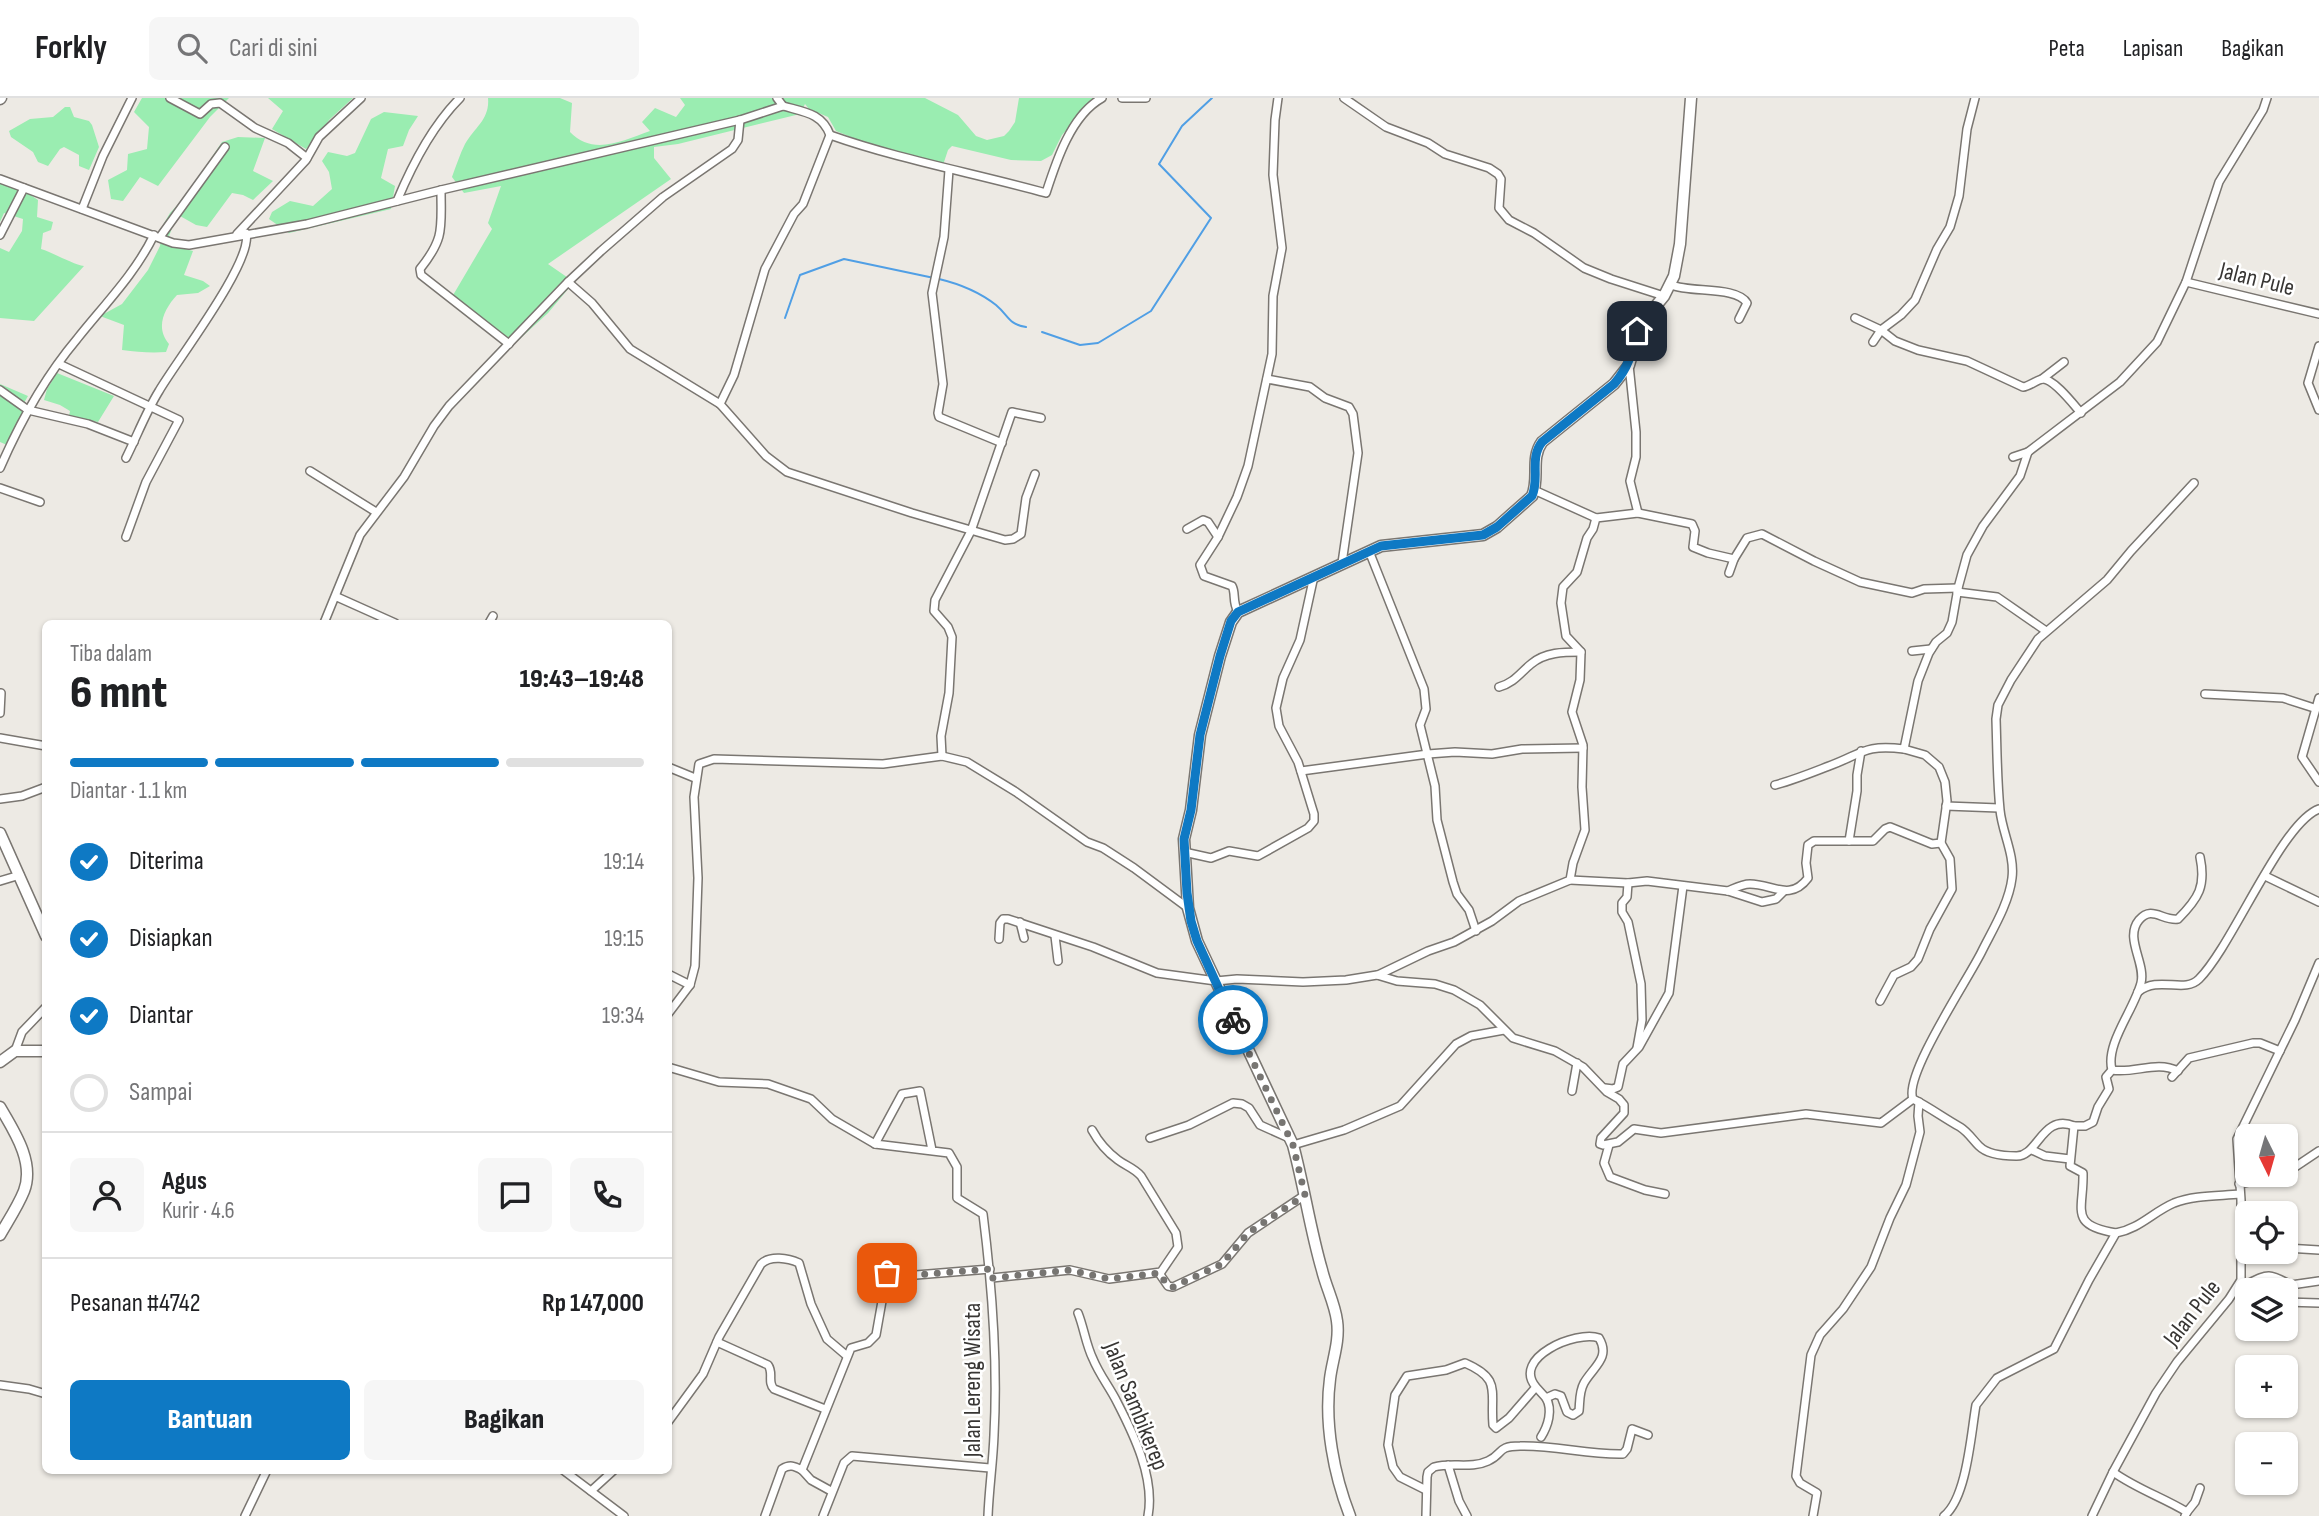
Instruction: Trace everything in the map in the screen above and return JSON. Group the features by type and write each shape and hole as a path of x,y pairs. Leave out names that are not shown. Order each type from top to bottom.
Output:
{"street":[{"path":"82,209 103,156 132,98"},
{"path":"170,98 201,114 211,104 220,103 255,128 288,143 307,158"},
{"path":"237,234 307,158 319,137 361,98"},
{"path":"777,98 783,106"},
{"path":"830,135 876,151 1046,194 1059,154 1082,115 1102,98"},
{"path":"1122,98 1146,98"},
{"path":"1238,612 1233,603 1232,586 1208,578 1200,569 1201,561 1217,537 1237,497 1248,466 1272,354 1273,296 1282,248 1273,175 1278,98"},
{"path":"1344,98 1386,127 1494,171 1501,179 1499,204 1504,216 1534,233 1568,259 1611,279 1664,296"},
{"path":"1350,1516 1333,1458 1329,1410 1338,1322 1321,1269 1291,1141 1197,941 1188,908 1184,852 1200,735 1220,656 1231,621 1238,612 1368,551 1392,544 1483,535 1532,496 1537,449 1614,384 1629,365 1641,324 1664,296 1675,276 1680,244 1691,98"},
{"path":"1873,342 1881,330 1915,300 1937,248 1950,227 1959,196 1967,130 1975,98"},
{"path":"2013,457 2028,452 2120,382 2151,350 2171,317 2186,282 2220,182 2263,110 2267,98"},
{"path":"397,201 407,175 456,99"},
{"path":"0,179 181,245 307,223 740,120 783,106 812,114 824,121 830,135 803,204 794,214 765,269 734,375 720,404"},
{"path":"326,620 358,540 376,512 404,478 439,419 568,282 663,197 732,149 738,140 740,120"},
{"path":"0,468 28,410 75,341 130,275 225,147"},
{"path":"949,170 944,237 932,285 943,384 938,413 939,417 1002,443"},
{"path":"0,235 24,188"},
{"path":"441,190 440,234 435,251 420,273 509,344"},
{"path":"126,458 159,389 200,332 226,286 245,249 246,233"},
{"path":"568,282 592,303 630,349 720,404 766,456 787,472 1005,540 1018,537 1022,530 1026,498 1035,474"},
{"name":"Jalan Pule","path":"2186,282 2319,314"},
{"path":"1671,285 1692,291 1720,291 1741,296 1747,303 1739,319"},
{"path":"1855,318 1881,330 1895,341 1918,350 1967,361 2023,387 2042,379 2064,362"},
{"path":"2319,346 2308,383 2319,410"},
{"path":"59,364 179,420 146,482 126,537"},
{"path":"1629,365 1636,432 1636,457 1630,481 1638,513"},
{"path":"1267,379 1310,387 1325,398 1349,407 1353,414 1358,453 1342,563"},
{"path":"2042,379 2058,388 2081,412"},
{"path":"0,390 28,410 88,424 134,442"},
{"path":"942,756 941,736 949,693 952,637 948,627 936,614 934,604 971,531 1012,412 1041,418"},
{"path":"1904,749 1918,681 1931,649 1947,633 1952,622 1957,590 1967,555 1987,519 2020,476 2028,452"},
{"path":"310,471 376,512"},
{"path":"1813,1516 1817,1493 1800,1483 1796,1476 1811,1355 1821,1335 1843,1309 1871,1267 1906,1185 1920,1132 1916,1100 1911,1091 1926,1050 1961,991 2008,896 2013,868 1994,807 1996,713 2029,650 2046,631 2107,580 2194,483"},
{"path":"0,488 40,502"},
{"path":"1534,490 1596,518 1638,513 1692,524 1695,528 1695,548 1734,558"},
{"path":"1570,880 1585,830 1583,748 1581,734 1572,712 1580,680 1581,652 1566,636 1560,603 1563,587 1577,572 1596,518"},
{"path":"1187,529 1203,520 1208,522 1217,537"},
{"path":"1729,573 1734,558 1747,538 1762,534 1860,582 1912,593 1924,589 1957,590 1997,597 2046,631"},
{"path":"1368,551 1424,689 1426,709 1420,725 1434,786 1437,820 1457,894 1469,910 1476,931"},
{"path":"1184,852 1210,858 1229,850 1258,856 1308,828 1315,818 1301,771 1279,726 1276,708 1283,678 1300,640 1314,576"},
{"path":"337,597 388,620"},
{"path":"1912,651 1931,649"},
{"path":"1499,687 1513,681 1532,663 1549,654 1581,652"},
{"path":"0,713 1,693"},
{"path":"2205,694 2217,697 2276,697 2314,708"},
{"path":"2319,698 2302,757 2319,782"},
{"path":"0,738 42,745"},
{"path":"1775,785 1876,747 1904,749 1925,755 1939,767 1945,782 1941,843 1950,859 1952,889 1930,929 1919,959 1911,967 1894,975 1880,1001"},
{"path":"1301,771 1428,754 1492,754 1522,749 1583,748"},
{"path":"1849,841 1860,751"},
{"path":"672,1009 690,985 695,966 698,878 695,778 699,764 714,759 883,764 942,756 967,762 1087,842 1103,848 1135,869 1188,908"},
{"path":"672,768 695,778"},
{"path":"0,799 22,796 42,788"},
{"path":"1945,806 1994,807"},
{"path":"2138,992 2148,985 2158,983 2195,983 2223,948 2274,860 2306,816 2319,809"},
{"path":"999,939 1003,919 1020,922 1093,947 1157,973 1216,981 1336,981 1377,975 1476,931 1519,901 1570,880 1628,883 1647,881 1728,891 1762,902 1776,899 1784,891 1800,886 1808,878 1808,845 1814,841 1873,841 1877,840 1885,828 1890,827 1932,844 1941,843"},
{"path":"0,833 42,927"},
{"path":"2112,1070 2109,1058 2142,979 2133,937 2136,923 2148,913 2154,912 2168,919 2178,919 2192,905 2199,896 2203,874 2200,857"},
{"path":"0,881 20,876"},
{"path":"2265,876 2319,902"},
{"path":"1628,883 1622,912 1628,922 1641,984 1642,1020 1636,1049"},
{"path":"1728,891 1747,884 1784,891"},
{"path":"1602,1087 1618,1087 1623,1064 1636,1049 1669,993 1683,886"},
{"path":"1020,922 1024,938"},
{"path":"1055,936 1058,961"},
{"name":"Jalan Pule","path":"2244,1124 2319,963"},
{"path":"1377,975 1397,981 1435,984 1454,990 1486,1009 1513,1038 1555,1051 1577,1063 1624,1105 1624,1113 1600,1141 1601,1145 1618,1142 1634,1129 1661,1133 1806,1114 1881,1123 1916,1100"},
{"path":"672,976 690,985"},
{"path":"0,1062 15,1051 22,1032 42,1011"},
{"path":"1150,1138 1189,1125 1233,1103 1249,1108 1260,1125 1291,1141 1344,1130 1400,1106 1456,1044 1471,1036 1504,1030"},
{"path":"2112,1070 2127,1071 2166,1066 2175,1074 2189,1058 2253,1043 2280,1051"},
{"path":"15,1051 42,1051"},
{"path":"1572,1091 1577,1063"},
{"path":"672,1068 719,1082 768,1084 811,1099 823,1112 875,1144 932,1150 920,1091 899,1096 875,1144"},
{"path":"1916,1100 1960,1127 1971,1135 1978,1145 1990,1152 2023,1156 2032,1150 2038,1138 2049,1129 2063,1124 2085,1126 2093,1122 2109,1089 2106,1077 2112,1070"},
{"path":"0,1107 23,1151 27,1173 23,1193 0,1235"},
{"path":"2074,1126 2070,1167 2083,1173 2080,1205 2084,1219 2095,1229 2116,1233 2129,1231 2174,1203 2240,1194"},
{"path":"992,1278 1070,1270 1109,1279 1159,1273 1166,1268 1178,1247 1176,1233 1141,1176 1135,1169 1114,1157 1092,1130"},
{"path":"1609,1145 1604,1163 1609,1177 1665,1194"},
{"name":"Jalan Lereng Wisata","path":"932,1150 952,1156 957,1167 957,1198 984,1214 992,1278 994,1435 988,1516"},
{"path":"2032,1150 2045,1156 2070,1159"},
{"path":"2298,1165 2319,1151"},
{"name":"Jalan Pule","path":"2239,1187 2241,1201"},
{"path":"1159,1273 1168,1286 1173,1287 1222,1264 1248,1233 1305,1195"},
{"path":"1944,1516 1955,1504 1961,1486 1976,1405 1980,1397 1997,1378 2054,1349 2116,1233"},
{"path":"2298,1249 2319,1250"},
{"path":"672,1417 703,1374 717,1342 761,1264 769,1258 797,1261 811,1304 827,1339 847,1356"},
{"path":"870,1271 926,1274 990,1269"},
{"path":"802,1471 851,1348 868,1343 876,1335 887,1273"},
{"path":"2260,1278 2267,1275 2280,1278"},
{"path":"2298,1284 2319,1282"},
{"name":"Jalan Pule","path":"2092,1516 2156,1393 2177,1362 2235,1293"},
{"path":"2298,1302 2319,1303"},
{"name":"Jalan Sambikerep","path":"1078,1313 1092,1357 1118,1404 1139,1452 1150,1492 1148,1516"},
{"path":"1541,1437 1549,1412 1546,1398 1530,1379 1530,1371 1539,1357 1549,1349 1574,1337 1600,1338 1603,1355 1579,1396 1579,1411 1573,1415 1567,1412 1559,1395 1550,1394 1546,1398"},
{"path":"717,1342 768,1365 771,1372 770,1383 774,1389 825,1409"},
{"path":"1426,1490 1400,1477 1393,1467 1388,1445 1395,1395 1407,1376 1446,1370 1465,1363 1479,1369 1490,1378 1493,1425 1496,1428 1509,1418 1536,1387"},
{"path":"0,1385 42,1394"},
{"path":"1426,1516 1428,1472 1434,1467 1483,1463 1491,1460 1501,1448 1519,1446 1620,1454 1626,1451 1632,1429 1648,1435"},
{"path":"823,1516 844,1463 852,1456 990,1468"},
{"path":"765,1516 782,1469 788,1465 794,1466 831,1491"},
{"path":"1448,1465 1459,1501 1467,1516"},
{"path":"2113,1472 2135,1487 2172,1503 2186,1514 2195,1502 2200,1488"},
{"path":"245,1516 265,1474"},
{"path":"569,1474 624,1516"},
{"path":"592,1491 610,1474"}],"green space":[{"path":"142,98 229,98 210,117 158,186 140,177 123,201 111,199 108,180 127,170 128,154 147,149 149,127 134,112"},
{"path":"268,98 353,98 330,119 306,149 272,129 283,111"},
{"path":"488,98 560,98 572,103 570,132 579,139 598,145 618,142 650,131 642,122 655,108 676,117 685,105 680,98 925,98 958,115 976,136 987,140 1004,136 1009,131 1015,122 1019,98 1096,98 1062,135 1052,155 1041,161 1011,160 952,146 943,165 878,148 836,131 828,117 809,109 805,104 800,114 678,144 654,147 654,158 671,179 548,264 574,282 548,313 513,345 449,302 492,229 488,223 501,186 464,193 452,177 465,144 487,112"},
{"path":"65,107 70,107 74,117 89,121 92,125 99,147 89,170 79,166 79,155 64,147 48,166 38,162 33,152 11,137 9,131 30,119 53,117"},
{"path":"384,112 418,116 403,146 388,149 381,178 395,186 391,209 289,233 269,219 272,212 290,201 313,206 332,189 329,172 322,161 328,152 347,156 355,153 371,119"},
{"path":"238,137 265,138 253,171 273,181 253,200 232,193 207,227 196,225 180,216 174,223 166,244 193,251 184,275 210,286 198,293 177,295 168,306 162,325 169,344 166,352 122,350 124,325 100,316 122,304 148,270 160,246 163,225 170,213 185,197 222,142"},
{"path":"0,183 38,200 37,217 53,222 51,230 43,233 41,249 84,266 34,321 0,318 0,248 9,252 22,231 23,219 4,213 0,222"},
{"path":"57,373 114,396 98,422 69,416 70,411 44,400"},
{"path":"0,384 28,396 20,410 24,412 7,445 0,442"}],"waterway":[{"path":"1042,332 1080,345 1098,343 1151,311 1211,218 1159,164 1182,126 1212,98"},
{"path":"785,318 800,275 844,259 934,278"},
{"path":"939,279 976,292 996,305 1012,322 1026,327"}],"way so far":[{"path":"887,1273 916,1275 990,1269 992,1278 1070,1270 1109,1279 1159,1273 1168,1286 1173,1287 1225,1262 1248,1233 1305,1195 1293,1145 1233,1020"}],"route":[{"path":"1233,1020 1197,941 1191,921 1184,852 1200,735 1231,621 1238,612 1381,546 1476,537 1497,527 1532,496 1535,454 1542,442 1623,374 1633,353 1637,331"}]}
